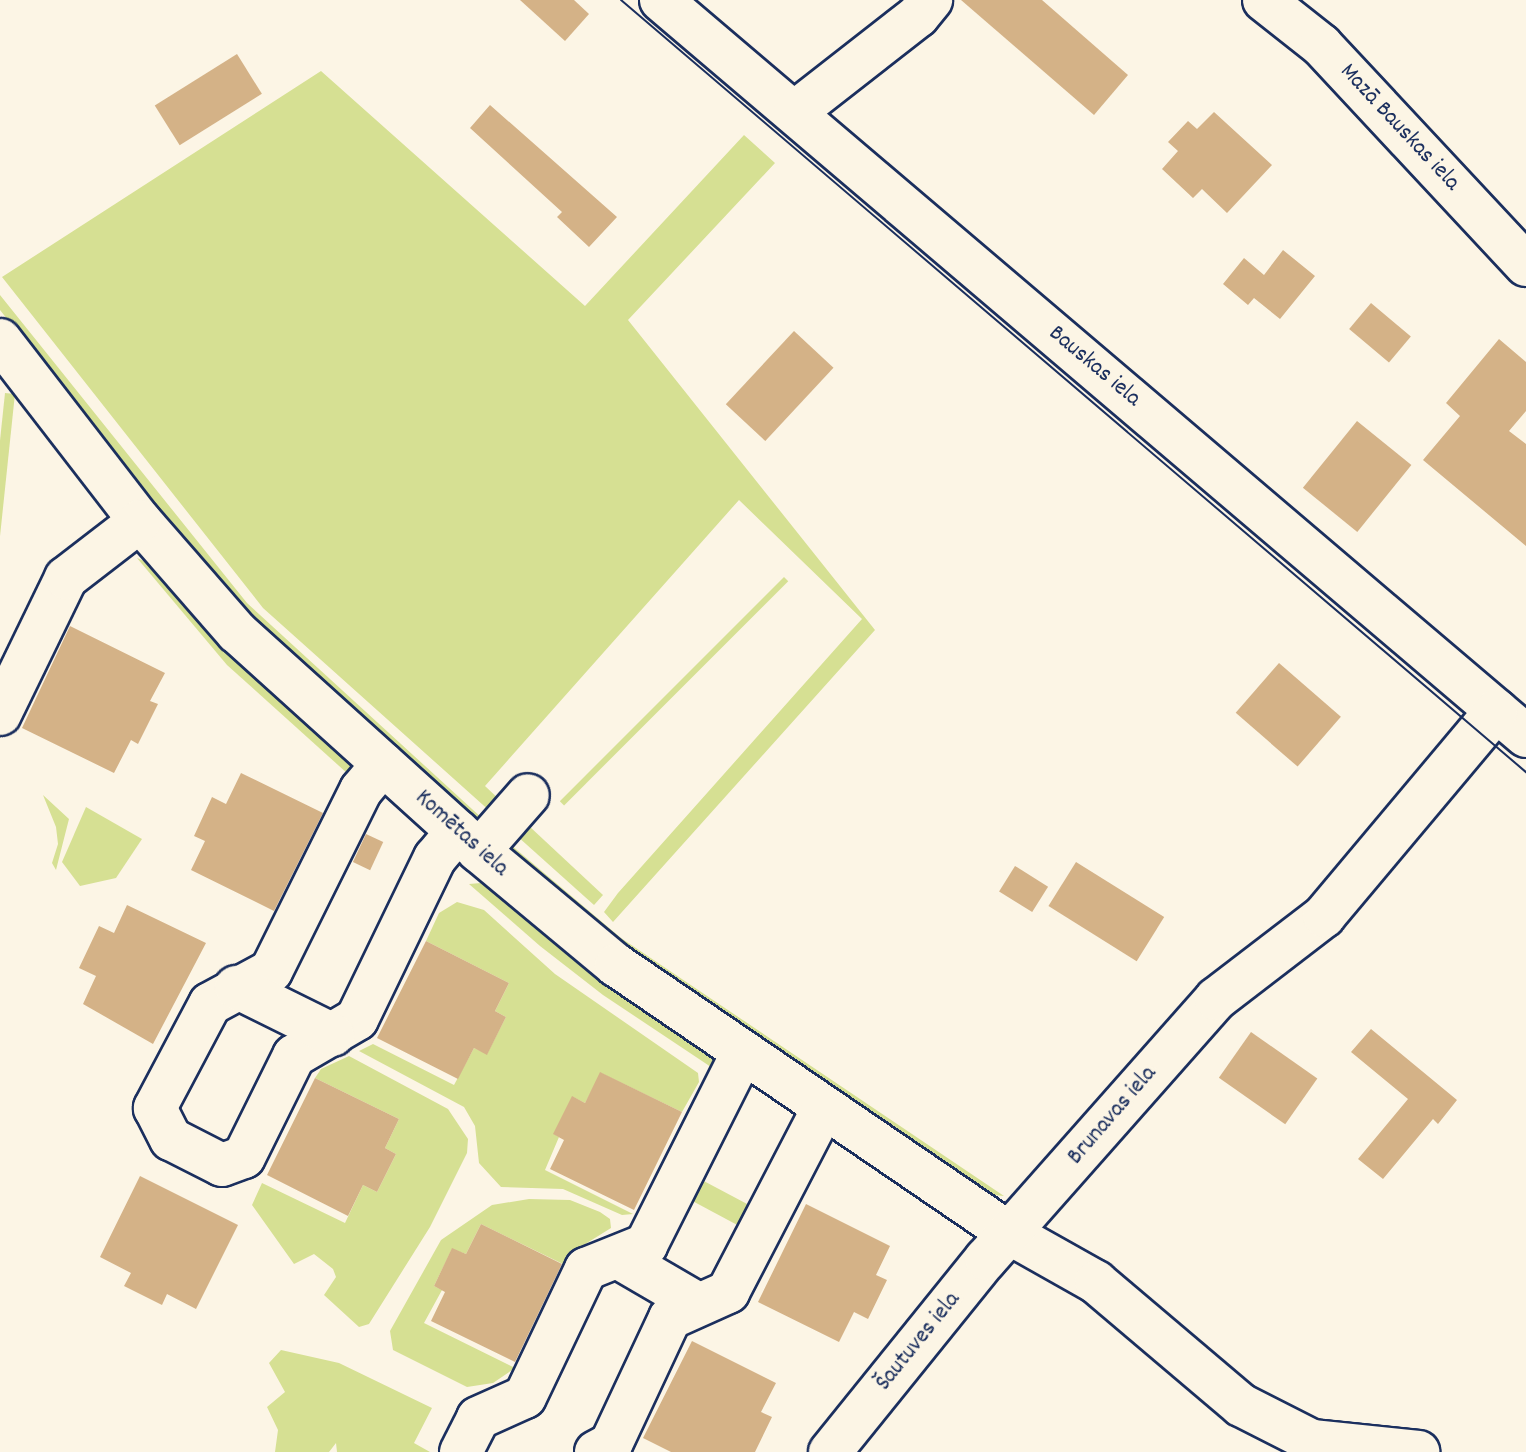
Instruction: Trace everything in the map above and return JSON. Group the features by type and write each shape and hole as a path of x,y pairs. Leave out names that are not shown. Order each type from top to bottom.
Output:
{"street":[{"name":"Bauskas iela","path":"661,0 1511,723"},
{"path":"795,112 918,16 931,0"},
{"name":"Mazā Bauskas iela","path":"1264,0 1321,45 1526,265"},
{"name":"Komētas iela","path":"3,348 140,521 237,632 468,841 616,965 1009,1233 1096,1282 1241,1405 1312,1441 1418,1452"},
{"path":"0,714 14,647 66,578 140,521"},
{"name":"Brunavas iela","path":"1009,1233 1216,999 1324,916 1511,723"},
{"path":"383,764 361,790 271,971 236,987 210,1004 155,1108 171,1139 222,1165 244,1157 294,1056 357,1019 435,858 468,841 528,795"},
{"path":"236,987 333,1035"},
{"path":"461,1452 478,1418 525,1397 586,1269 646,1245 743,1052"},
{"path":"596,1452 611,1444 670,1318 728,1292 824,1107"},
{"name":"Šautuves iela","path":"830,1452 1009,1233"},
{"path":"619,1258 698,1304"}],"green space":[{"path":"321,71 585,306 744,135 775,163 628,320 875,630 613,922 604,912 618,893 862,619 739,500 485,786 502,802 492,813 263,608 2,277"},
{"path":"0,295 247,603 484,820 478,822 225,596 0,310"},
{"path":"5,393 15,394 0,536 0,441"},
{"path":"137,558 154,565 355,764 348,774 227,665"},
{"path":"784,577 788,581 564,805 560,801"},
{"path":"43,795 69,819 56,870 52,863 58,844 56,827"},
{"path":"86,807 142,839 116,878 80,886 62,862"},
{"path":"529,826 603,895 594,905 517,836"},
{"path":"511,845 621,938 1004,1196 983,1194 697,1004 507,850"},
{"path":"481,883 714,1057 714,1069 603,995 540,946 469,884"},
{"path":"457,902 484,910 555,974 698,1073 699,1082 682,1112 601,1073 585,1103 573,1097 554,1134 559,1137 545,1170 633,1214 622,1215 563,1189 501,1187 479,1163 475,1126 464,1107 359,1051 373,1044 454,1085 474,1048 487,1054 506,1017 495,1011 509,983 426,941 439,913"},
{"path":"349,1056 448,1109 468,1139 467,1153 430,1227 369,1324 359,1327 324,1295 336,1277 333,1269 314,1254 294,1264 252,1205 262,1183 345,1223 363,1185 377,1192 396,1154 385,1148 399,1119 315,1078 321,1069"},
{"path":"700,1179 749,1205 738,1225 689,1199"},
{"path":"529,1199 570,1200 600,1212 610,1219 611,1228 566,1256 563,1264 481,1224 466,1254 452,1249 434,1286 442,1290 424,1323 515,1368 493,1383 467,1387 393,1350 390,1331 441,1240 492,1205"},
{"path":"281,1350 339,1363 432,1408 414,1443 430,1452 337,1452 336,1443 329,1452 275,1452 278,1430 267,1407 285,1392 269,1363"}],"building":[{"path":"520,0 574,0 589,14 565,41"},
{"path":"961,0 1042,0 1128,75 1094,115"},
{"path":"237,54 262,94 180,145 155,105"},
{"path":"490,105 617,217 589,247 557,217 562,212 470,128"},
{"path":"1214,112 1272,165 1227,213 1202,189 1193,198 1162,169 1178,151 1168,142 1188,121 1197,129"},
{"path":"1283,250 1315,276 1280,319 1254,298 1248,305 1223,284 1244,258 1264,275"},
{"path":"1371,303 1411,336 1389,362 1349,329"},
{"path":"794,331 833,368 765,441 726,404"},
{"path":"1499,339 1526,362 1526,411 1509,431 1526,444 1526,546 1423,460 1460,416 1446,403"},
{"path":"1357,421 1411,465 1357,532 1303,488"},
{"path":"70,626 165,673 150,701 158,704 138,744 131,740 114,773 22,728"},
{"path":"1279,663 1341,717 1298,767 1236,713"},
{"path":"241,773 323,813 274,911 191,870 205,841 194,836 212,797 226,804"},
{"path":"366,834 383,842 370,870 353,862"},
{"path":"1076,862 1164,917 1137,961 1048,906"},
{"path":"1015,866 1048,887 1032,912 999,891"},
{"path":"127,905 206,943 153,1044 83,1004 96,976 79,968 99,926 114,933"},
{"path":"426,941 509,983 495,1011 506,1017 487,1055 474,1048 458,1079 377,1038"},
{"path":"1371,1029 1457,1100 1438,1124 1433,1119 1383,1179 1358,1159 1408,1099 1351,1052"},
{"path":"1251,1032 1317,1078 1285,1124 1219,1078"},
{"path":"600,1072 682,1112 634,1210 550,1169 564,1140 553,1134 572,1096 585,1103"},
{"path":"315,1078 399,1119 385,1148 396,1154 377,1192 363,1185 348,1216 267,1175"},
{"path":"140,1176 238,1225 196,1309 167,1294 162,1305 124,1286 131,1273 100,1257"},
{"path":"806,1204 890,1246 876,1275 887,1280 868,1319 854,1312 839,1342 758,1302"},
{"path":"481,1224 562,1264 515,1362 431,1321 445,1292 434,1286 452,1248 466,1254"},
{"path":"692,1341 776,1383 761,1412 772,1417 755,1452 671,1452 643,1438"}],"tram line":[{"path":"621,0 1526,772"}]}
